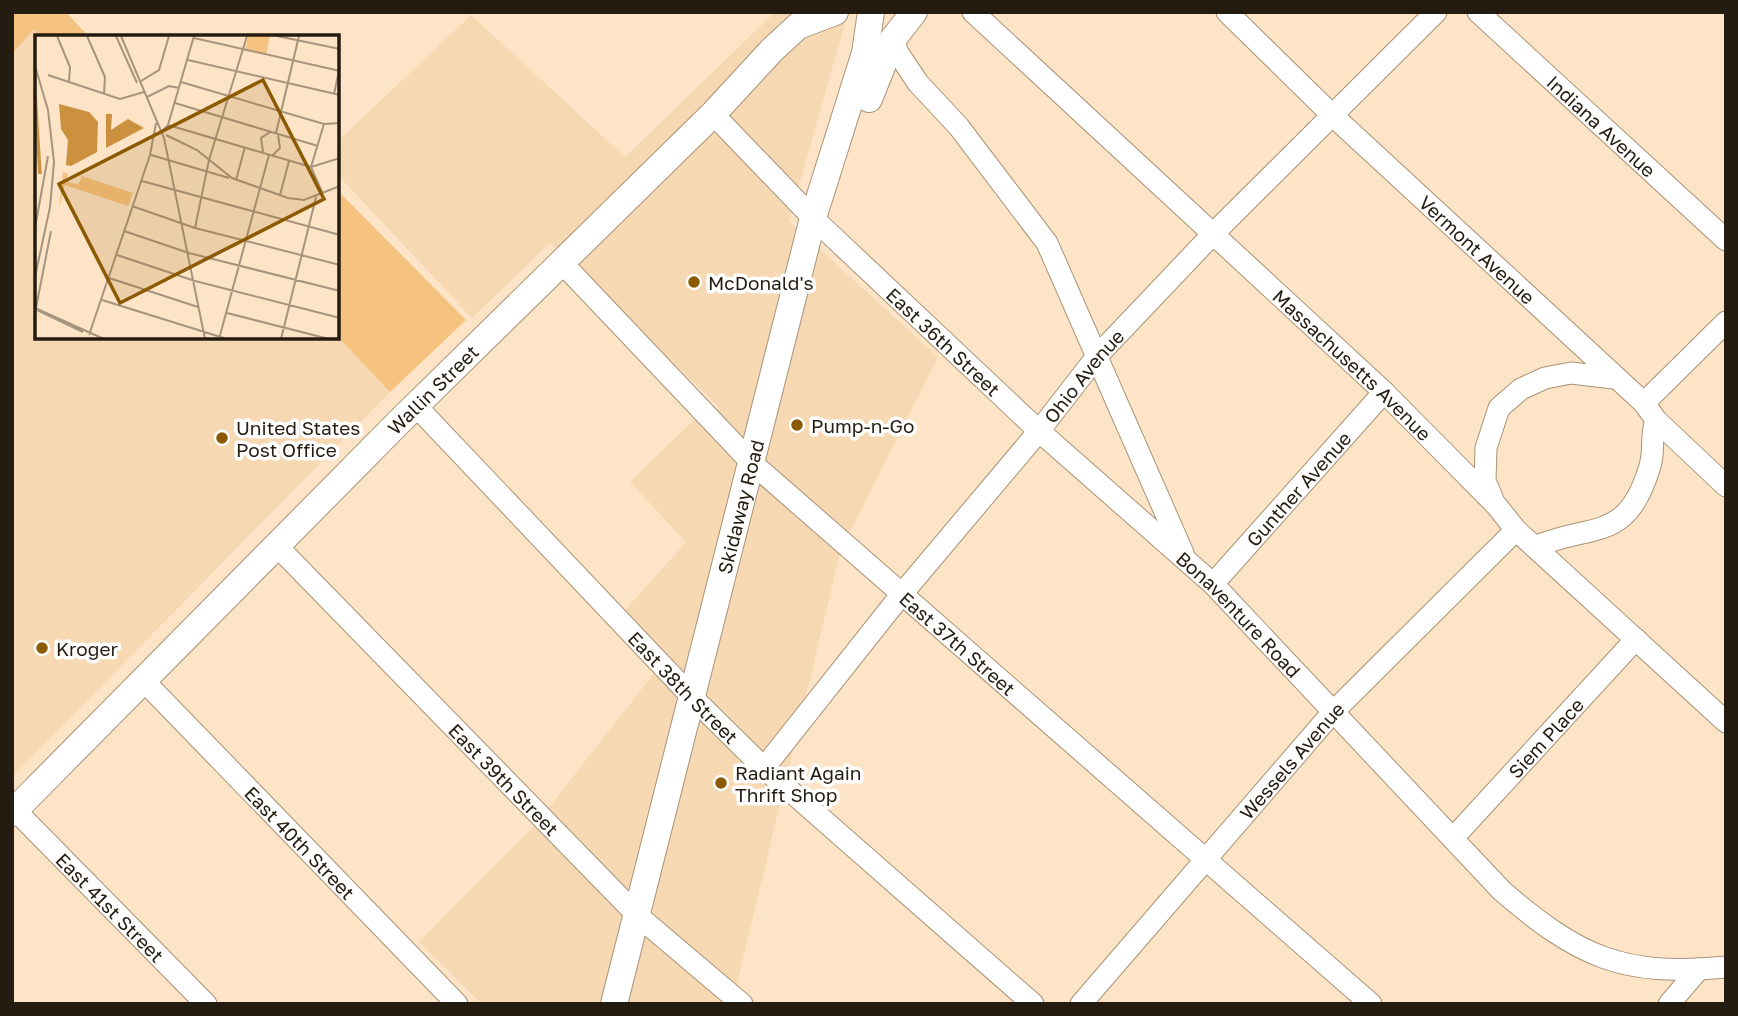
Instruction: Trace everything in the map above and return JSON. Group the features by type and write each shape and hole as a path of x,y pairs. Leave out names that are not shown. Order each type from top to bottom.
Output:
{"main road":[{"name":"Wallin Street","path":"14,811 276,545 713,114 772,50 805,19 835,12"},
{"name":"Skidaway Road","path":"614,1004 813,218 865,53 871,12"},
{"path":"821,192 838,177 893,39 914,12"}],"street":[{"name":"Massachusetts Avenue","path":"973,12 1384,392 1496,505 1516,530 1726,722"},
{"name":"Vermont Avenue","path":"1227,12 1332,115 1726,486"},
{"name":"Ohio Avenue","path":"764,768 901,595 1039,431 1098,355 1212,235 1436,12"},
{"name":"Indiana Avenue","path":"1478,12 1726,240"},
{"name":"Bonaventure Road","path":"893,39 898,53 918,83 959,127 1048,243 1185,558 1213,584 1332,713 1454,837 1502,891 1547,929 1574,947 1604,959 1643,967 1699,970 1726,967"},
{"path":"872,87 886,79 898,77 918,83"},
{"name":"East 36th Street","path":"713,114 813,218 1039,431 1185,558"},
{"name":"East 37th Street","path":"563,264 751,462 1371,1004"},
{"path":"1535,547 1561,536 1592,533 1618,523 1649,470 1654,451 1650,438 1650,412 1726,322"},
{"path":"1496,505 1485,481 1486,448 1499,408 1521,389 1545,378 1571,373 1614,379"},
{"name":"Gunther Avenue","path":"1213,584 1384,392"},
{"name":"East 38th Street","path":"416,406 693,698 764,768 1033,1004"},
{"name":"Wessels Avenue","path":"1080,1004 1332,713 1516,530"},
{"name":"East 39th Street","path":"276,545 637,915 741,1004"},
{"name":"Siem Place","path":"1454,837 1636,639"},
{"name":"East 40th Street","path":"143,680 457,1004"},
{"name":"East 41st Street","path":"14,811 206,1004"},
{"path":"1669,1004 1699,970"}],"shaded area":[{"path":"12,12 66,12 87,35 39,35 33,30 12,54"},
{"path":"775,12 848,12 789,221 938,357 841,549 732,1004 482,1004 419,942 536,824 655,672 613,624 686,542 630,482 697,417 720,408 550,243 472,318 340,177 340,139 471,15 625,157"},
{"path":"33,30 39,35 35,35 35,340 340,339 390,392 12,777 12,54"},
{"path":"340,193 466,320 390,392 340,339"}],"place":[{"name":"McDonald's","path":"694,282"},
{"name":"Pump-n-Go","path":"797,425"},
{"name":"United States Post Office","path":"222,438"},
{"name":"Kroger","path":"42,648"},
{"name":"Radiant Again Thrift Shop","path":"721,783"}]}
